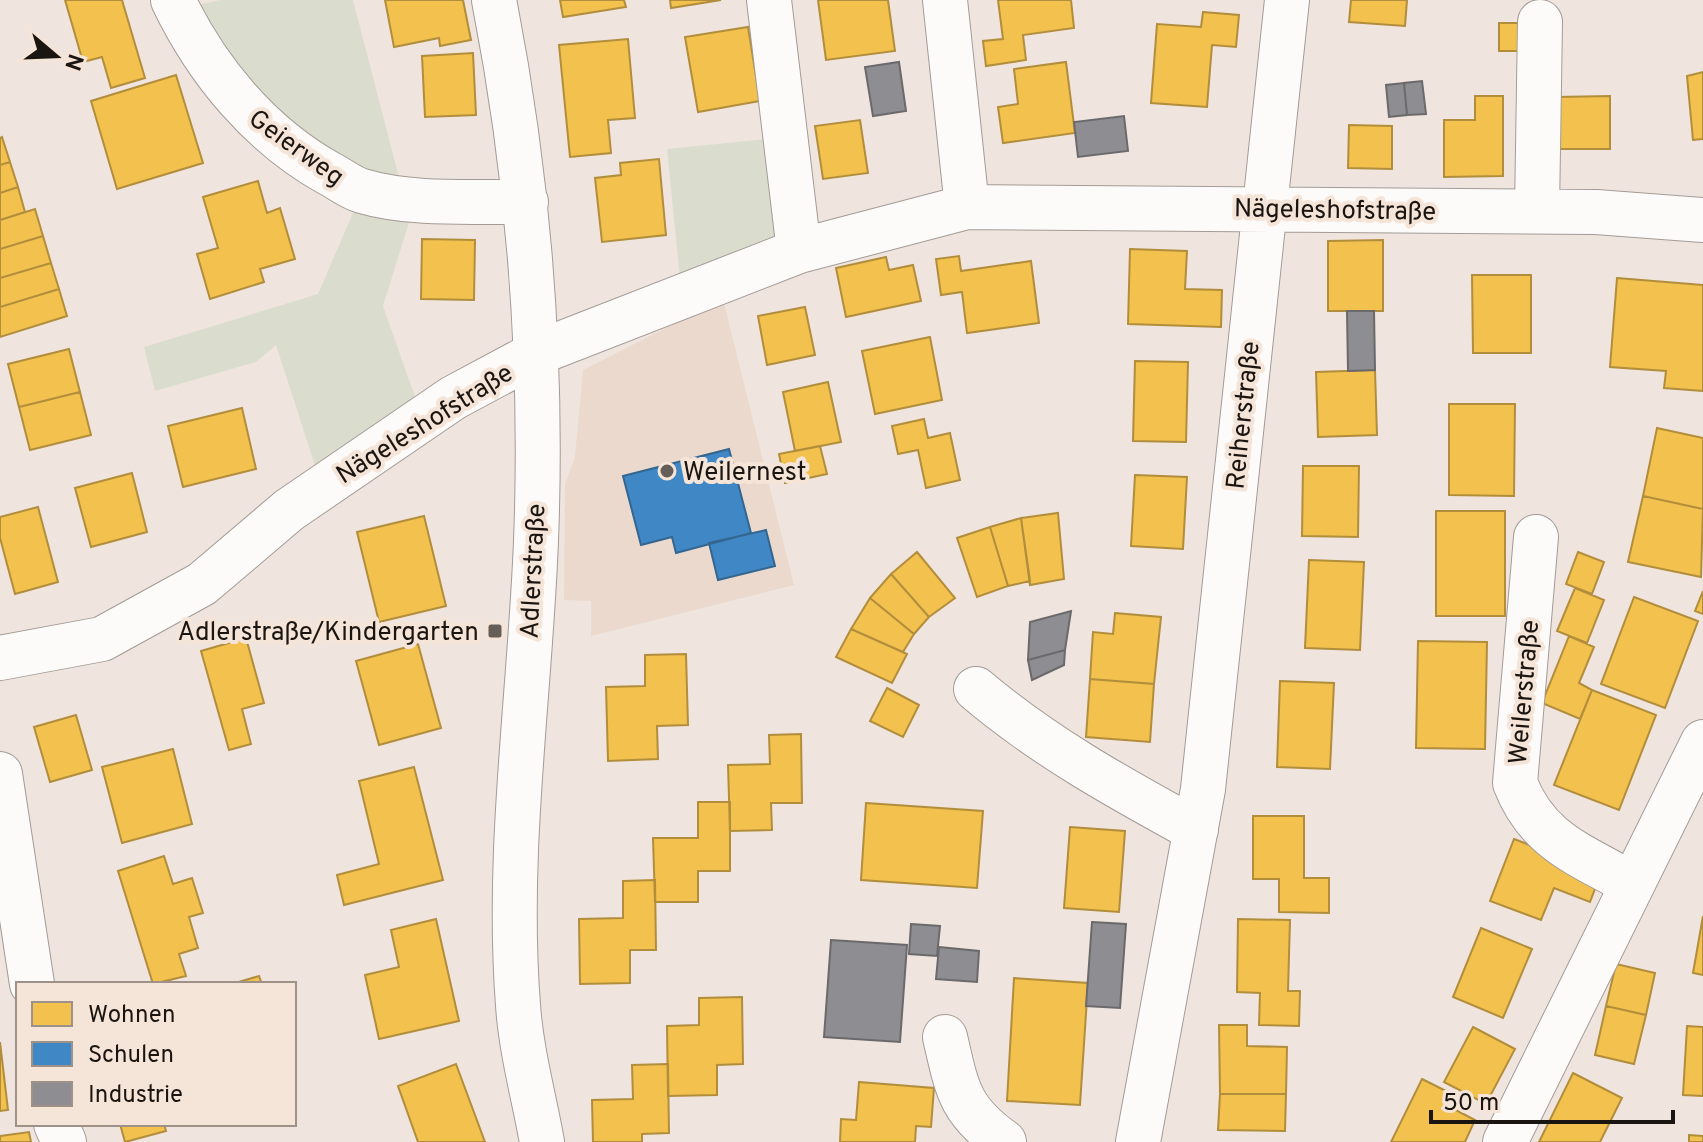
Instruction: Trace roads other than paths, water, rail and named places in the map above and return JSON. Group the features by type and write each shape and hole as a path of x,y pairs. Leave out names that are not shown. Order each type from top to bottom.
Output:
{"street":[{"name":"Geierweg","path":"173,0 190,35 241,106 311,163 360,191 410,199 526,202"},
{"name":"Adlerstraße","path":"494,0 526,202 537,353 536,540 517,823 518,1006 542,1142"},
{"path":"769,0 799,251"},
{"path":"945,0 967,207"},
{"name":"Reiherstraße","path":"1138,1142 1196,830 1287,0"},
{"path":"1537,211 1540,22"},
{"name":"Nägeleshofstraße","path":"0,658 102,639 202,584 289,510 453,398 537,353 799,251 967,207 1537,211 1703,220"},
{"name":"Weilerstraße","path":"1536,537 1515,783 1525,810 1544,832 1632,884"},
{"path":"976,689 1009,717 1095,774 1196,830"},
{"path":"1505,1142 1703,742"},
{"path":"0,774 32,982"},
{"path":"945,1037 957,1091 977,1123 1004,1142"}],"place":[{"name":"Weilernest","path":"667,471"},
{"name":"Adlerstraße/Kindergarten","path":"495,631"}]}
